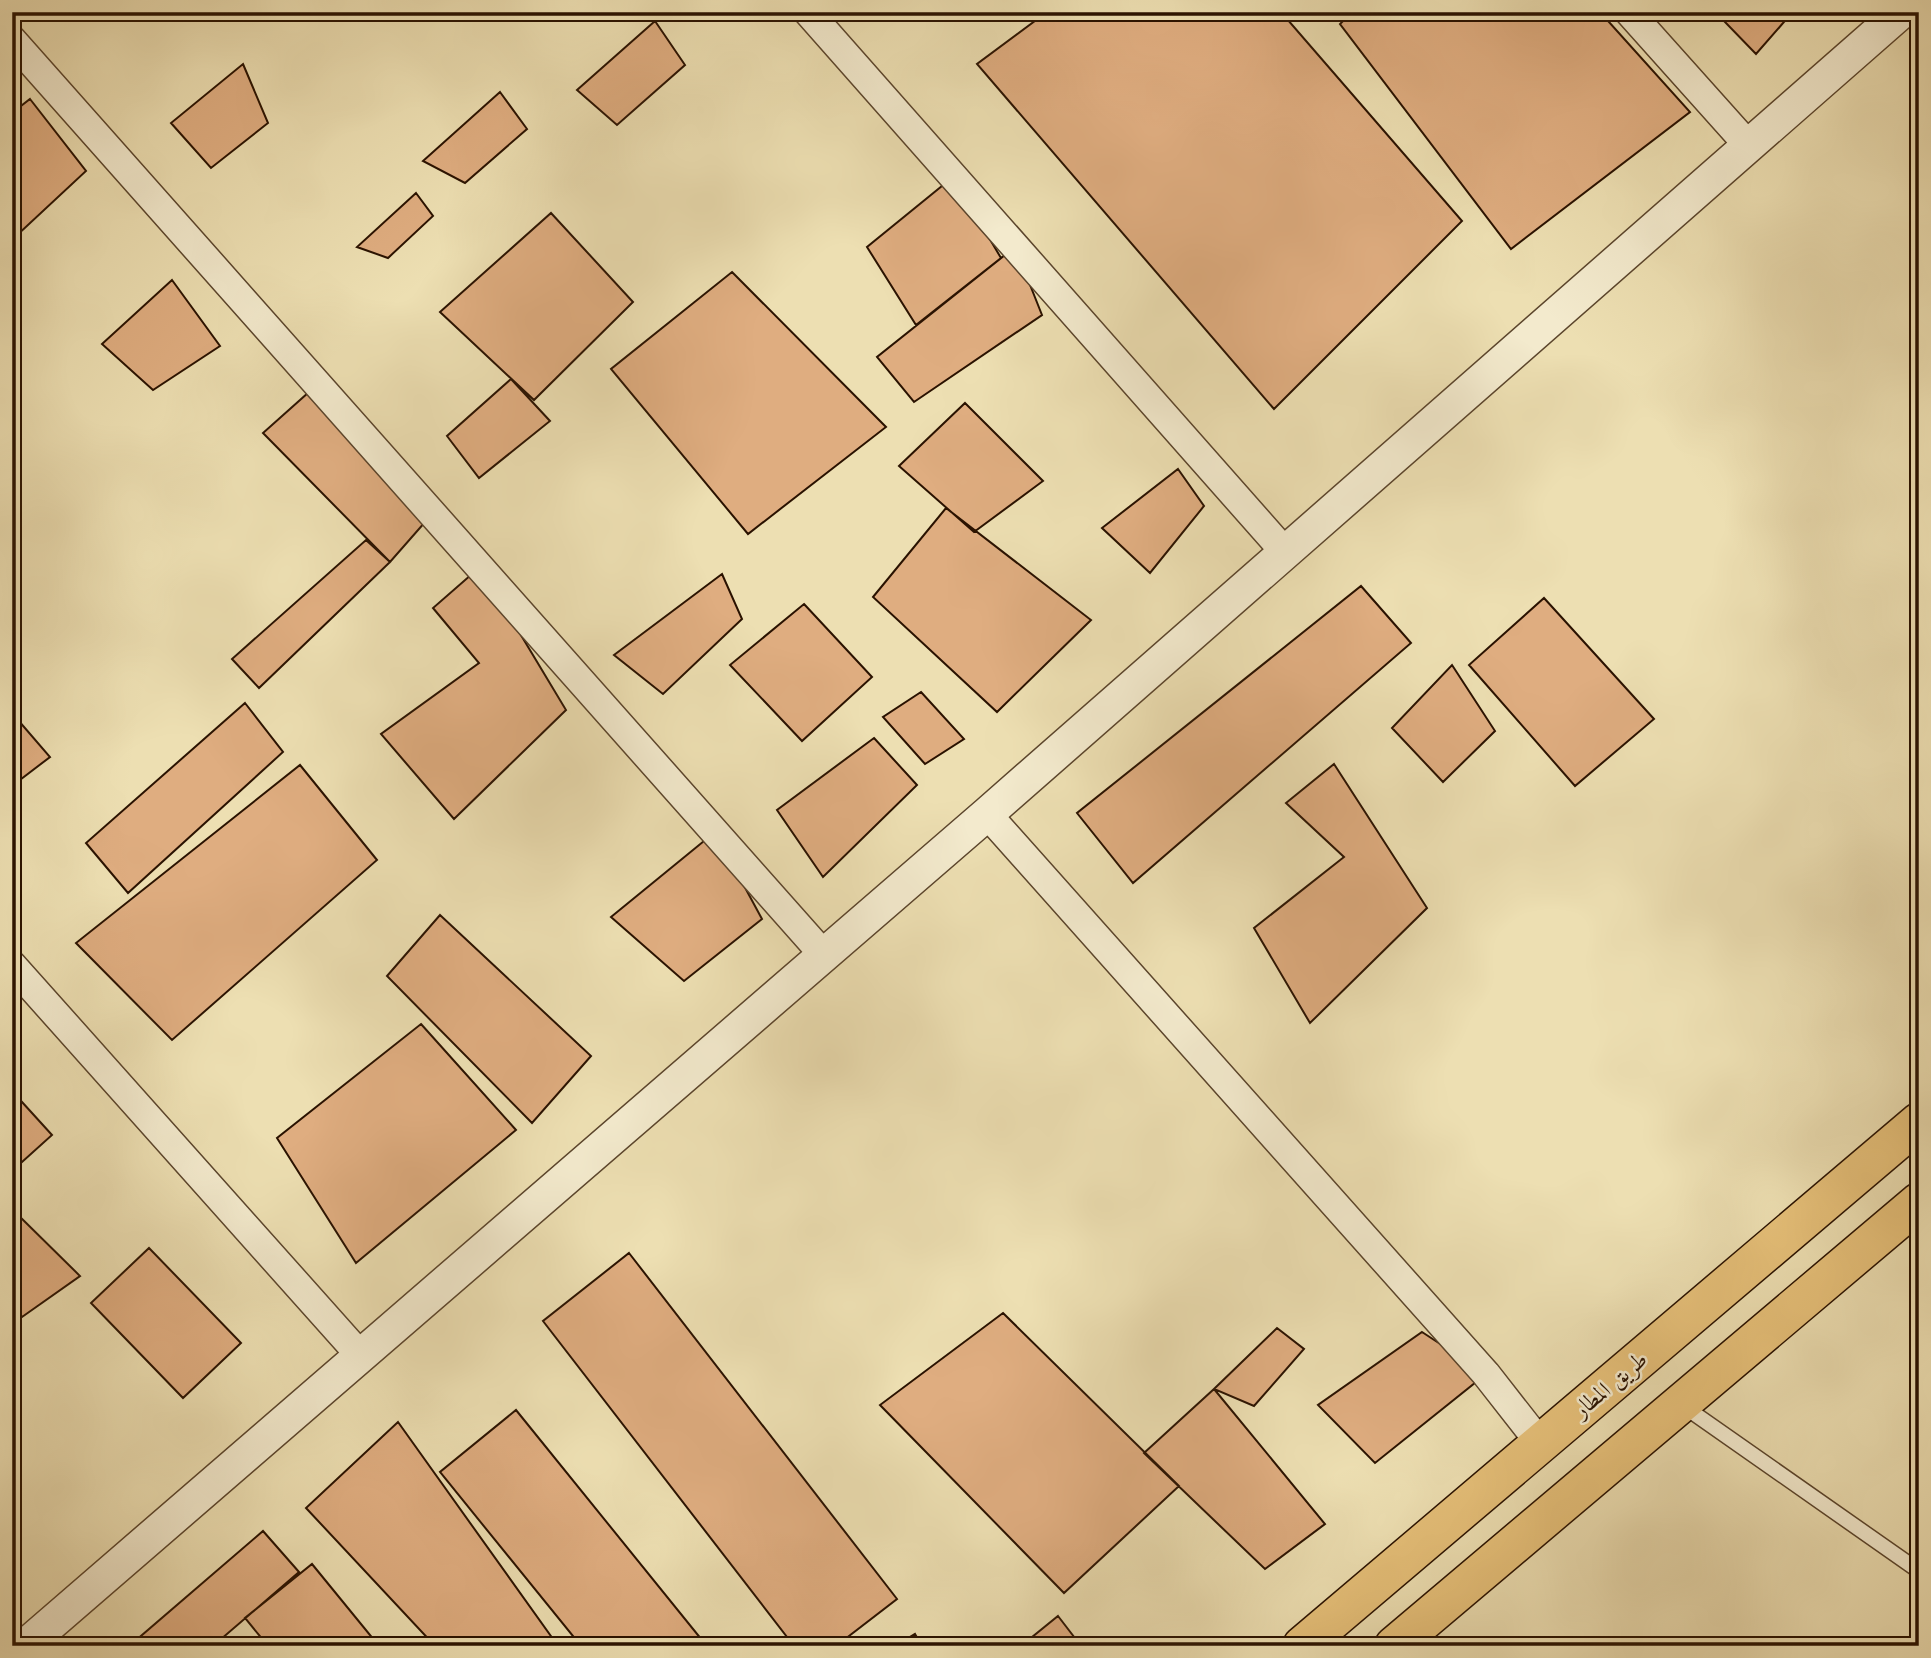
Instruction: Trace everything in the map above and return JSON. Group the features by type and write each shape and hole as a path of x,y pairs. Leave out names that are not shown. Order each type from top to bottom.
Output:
{"highway":[{"name":"طريق المطار","path":"1302,1646 1919,1122"},
{"path":"1837,1192 1881,1234"},
{"path":"1394,1646 1919,1202"}],"street":[{"path":"808,12 1284,551"},
{"path":"1629,12 1748,145"},
{"path":"25,1646 987,814 1901,12"},
{"path":"12,40 823,954"},
{"path":"987,814 1486,1374 1540,1443"},
{"path":"12,965 360,1355"}],"lane":[{"path":"1681,1404 1919,1571"}],"building":[{"path":"1047,12 1281,12 1462,221 1274,409 977,64"},
{"path":"1352,12 1600,12 1690,112 1511,249 1340,24"},
{"path":"1741,12 1777,12 1784,22 1756,54 1724,21"},
{"path":"655,21 685,65 617,125 577,90"},
{"path":"243,64 268,123 211,168 171,123"},
{"path":"500,92 527,129 465,183 423,161"},
{"path":"30,99 86,171 14,238 12,113"},
{"path":"953,177 1001,258 916,325 867,247"},
{"path":"416,193 433,216 388,258 357,247"},
{"path":"551,213 633,302 534,400 440,312"},
{"path":"1015,247 1042,315 914,402 877,357"},
{"path":"732,272 886,427 748,534 611,369"},
{"path":"172,280 220,346 153,390 102,344"},
{"path":"511,379 550,421 479,478 447,436"},
{"path":"318,384 433,513 390,562 263,433"},
{"path":"965,403 1043,481 974,532 899,466"},
{"path":"1178,469 1204,506 1150,573 1102,528"},
{"path":"946,508 1091,620 997,712 873,597"},
{"path":"366,540 390,562 259,688 232,659"},
{"path":"480,567 566,710 454,819 381,734 479,663 433,608"},
{"path":"722,574 742,619 663,694 614,655"},
{"path":"1361,586 1411,643 1133,883 1077,813"},
{"path":"1544,598 1654,719 1575,786 1469,665"},
{"path":"804,604 872,677 802,741 730,665"},
{"path":"1452,665 1495,731 1443,782 1392,728"},
{"path":"921,692 964,739 925,764 883,717"},
{"path":"245,703 283,752 128,893 86,843"},
{"path":"12,713 50,757 12,786"},
{"path":"874,738 917,785 823,877 777,810"},
{"path":"1334,764 1427,908 1310,1023 1254,928 1344,857 1286,803"},
{"path":"300,765 377,860 172,1040 76,943"},
{"path":"715,832 762,919 684,981 611,917"},
{"path":"440,915 591,1056 532,1123 387,976"},
{"path":"421,1024 516,1130 356,1263 277,1138"},
{"path":"12,1091 52,1135 12,1171"},
{"path":"12,1209 80,1276 22,1317 12,1306"},
{"path":"149,1248 241,1343 183,1398 91,1303"},
{"path":"629,1253 897,1599 836,1646 794,1646 543,1321"},
{"path":"1003,1313 1179,1486 1064,1593 880,1405"},
{"path":"1277,1328 1304,1349 1254,1406 1214,1389"},
{"path":"1422,1332 1486,1374 1375,1463 1318,1405"},
{"path":"1214,1389 1325,1524 1265,1569 1144,1453"},
{"path":"516,1410 705,1646 581,1646 440,1472"},
{"path":"398,1422 558,1646 435,1646 306,1508"},
{"path":"263,1531 299,1572 213,1646 137,1646 134,1642"},
{"path":"312,1564 379,1646 268,1646 245,1618"},
{"path":"1058,1616 1081,1646 1021,1646"},
{"path":"915,1634 922,1646 895,1646"}]}
